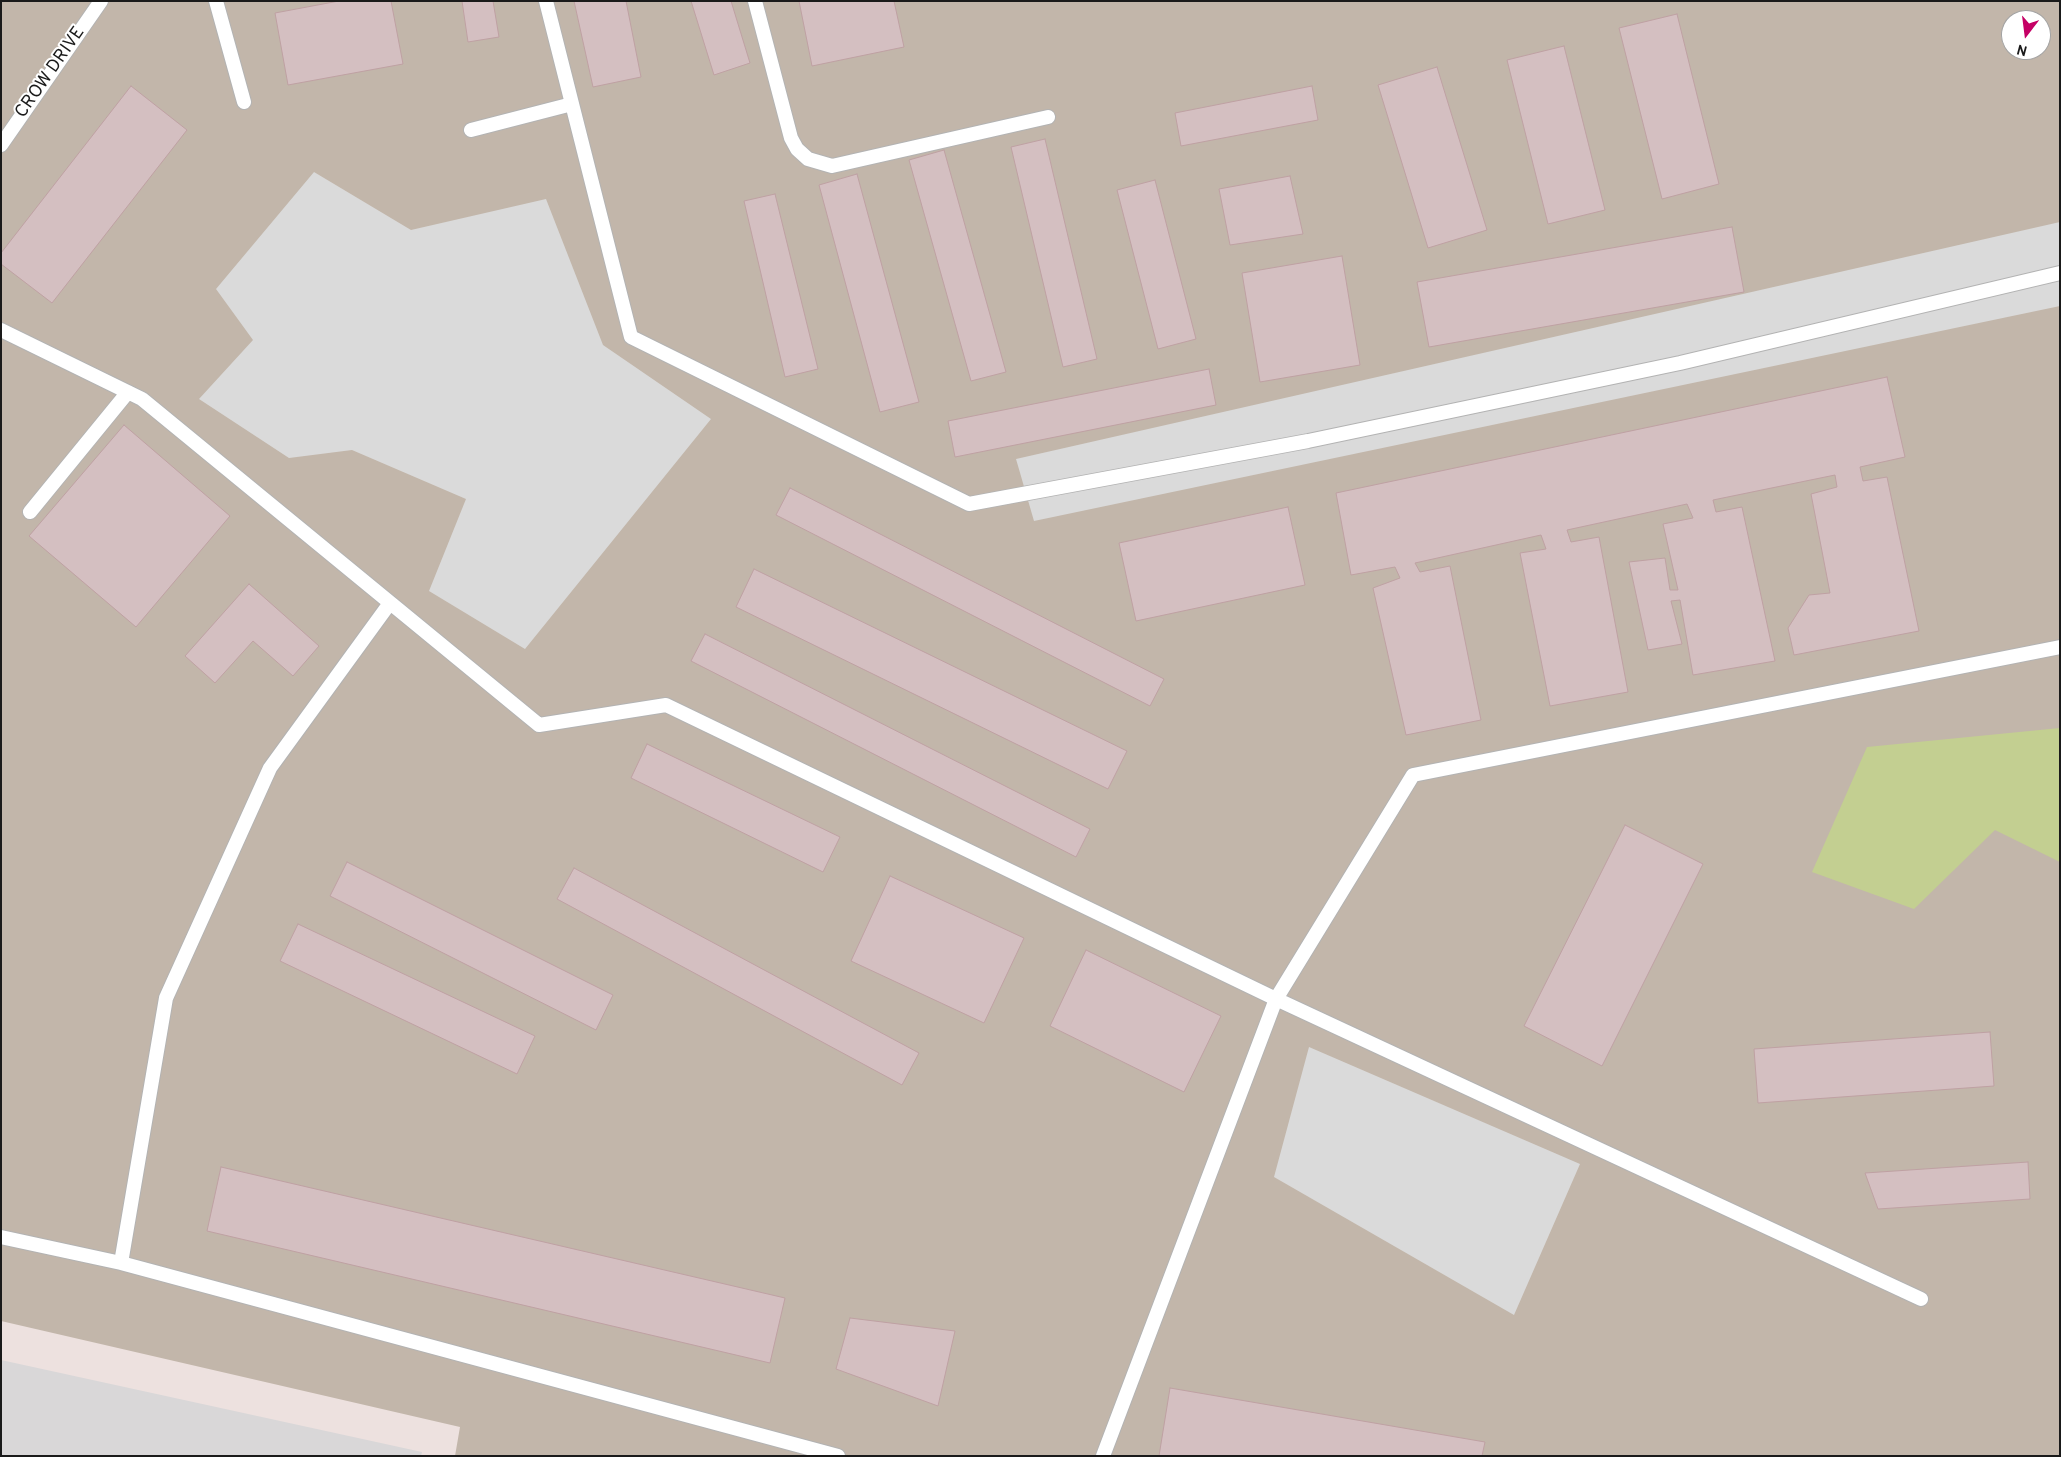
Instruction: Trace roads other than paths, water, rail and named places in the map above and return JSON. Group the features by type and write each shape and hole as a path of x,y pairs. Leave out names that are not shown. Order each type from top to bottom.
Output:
{"lane":[{"name":"CROW DRIVE","path":"1,144 101,1"},
{"path":"216,1 244,102"},
{"path":"546,1 631,336 969,504 1308,442 1642,371 2060,272"},
{"path":"755,1 791,138 797,148 808,159 832,166 1048,117"},
{"path":"471,130 572,104"},
{"path":"1,330 142,399 539,725 666,705 1276,999 1921,1299"},
{"path":"30,512 128,392"},
{"path":"121,1263 166,998 270,768 390,603"},
{"path":"1103,1456 1276,999 1413,775 2060,648"},
{"path":"1,1236 121,1263 838,1456"}]}
